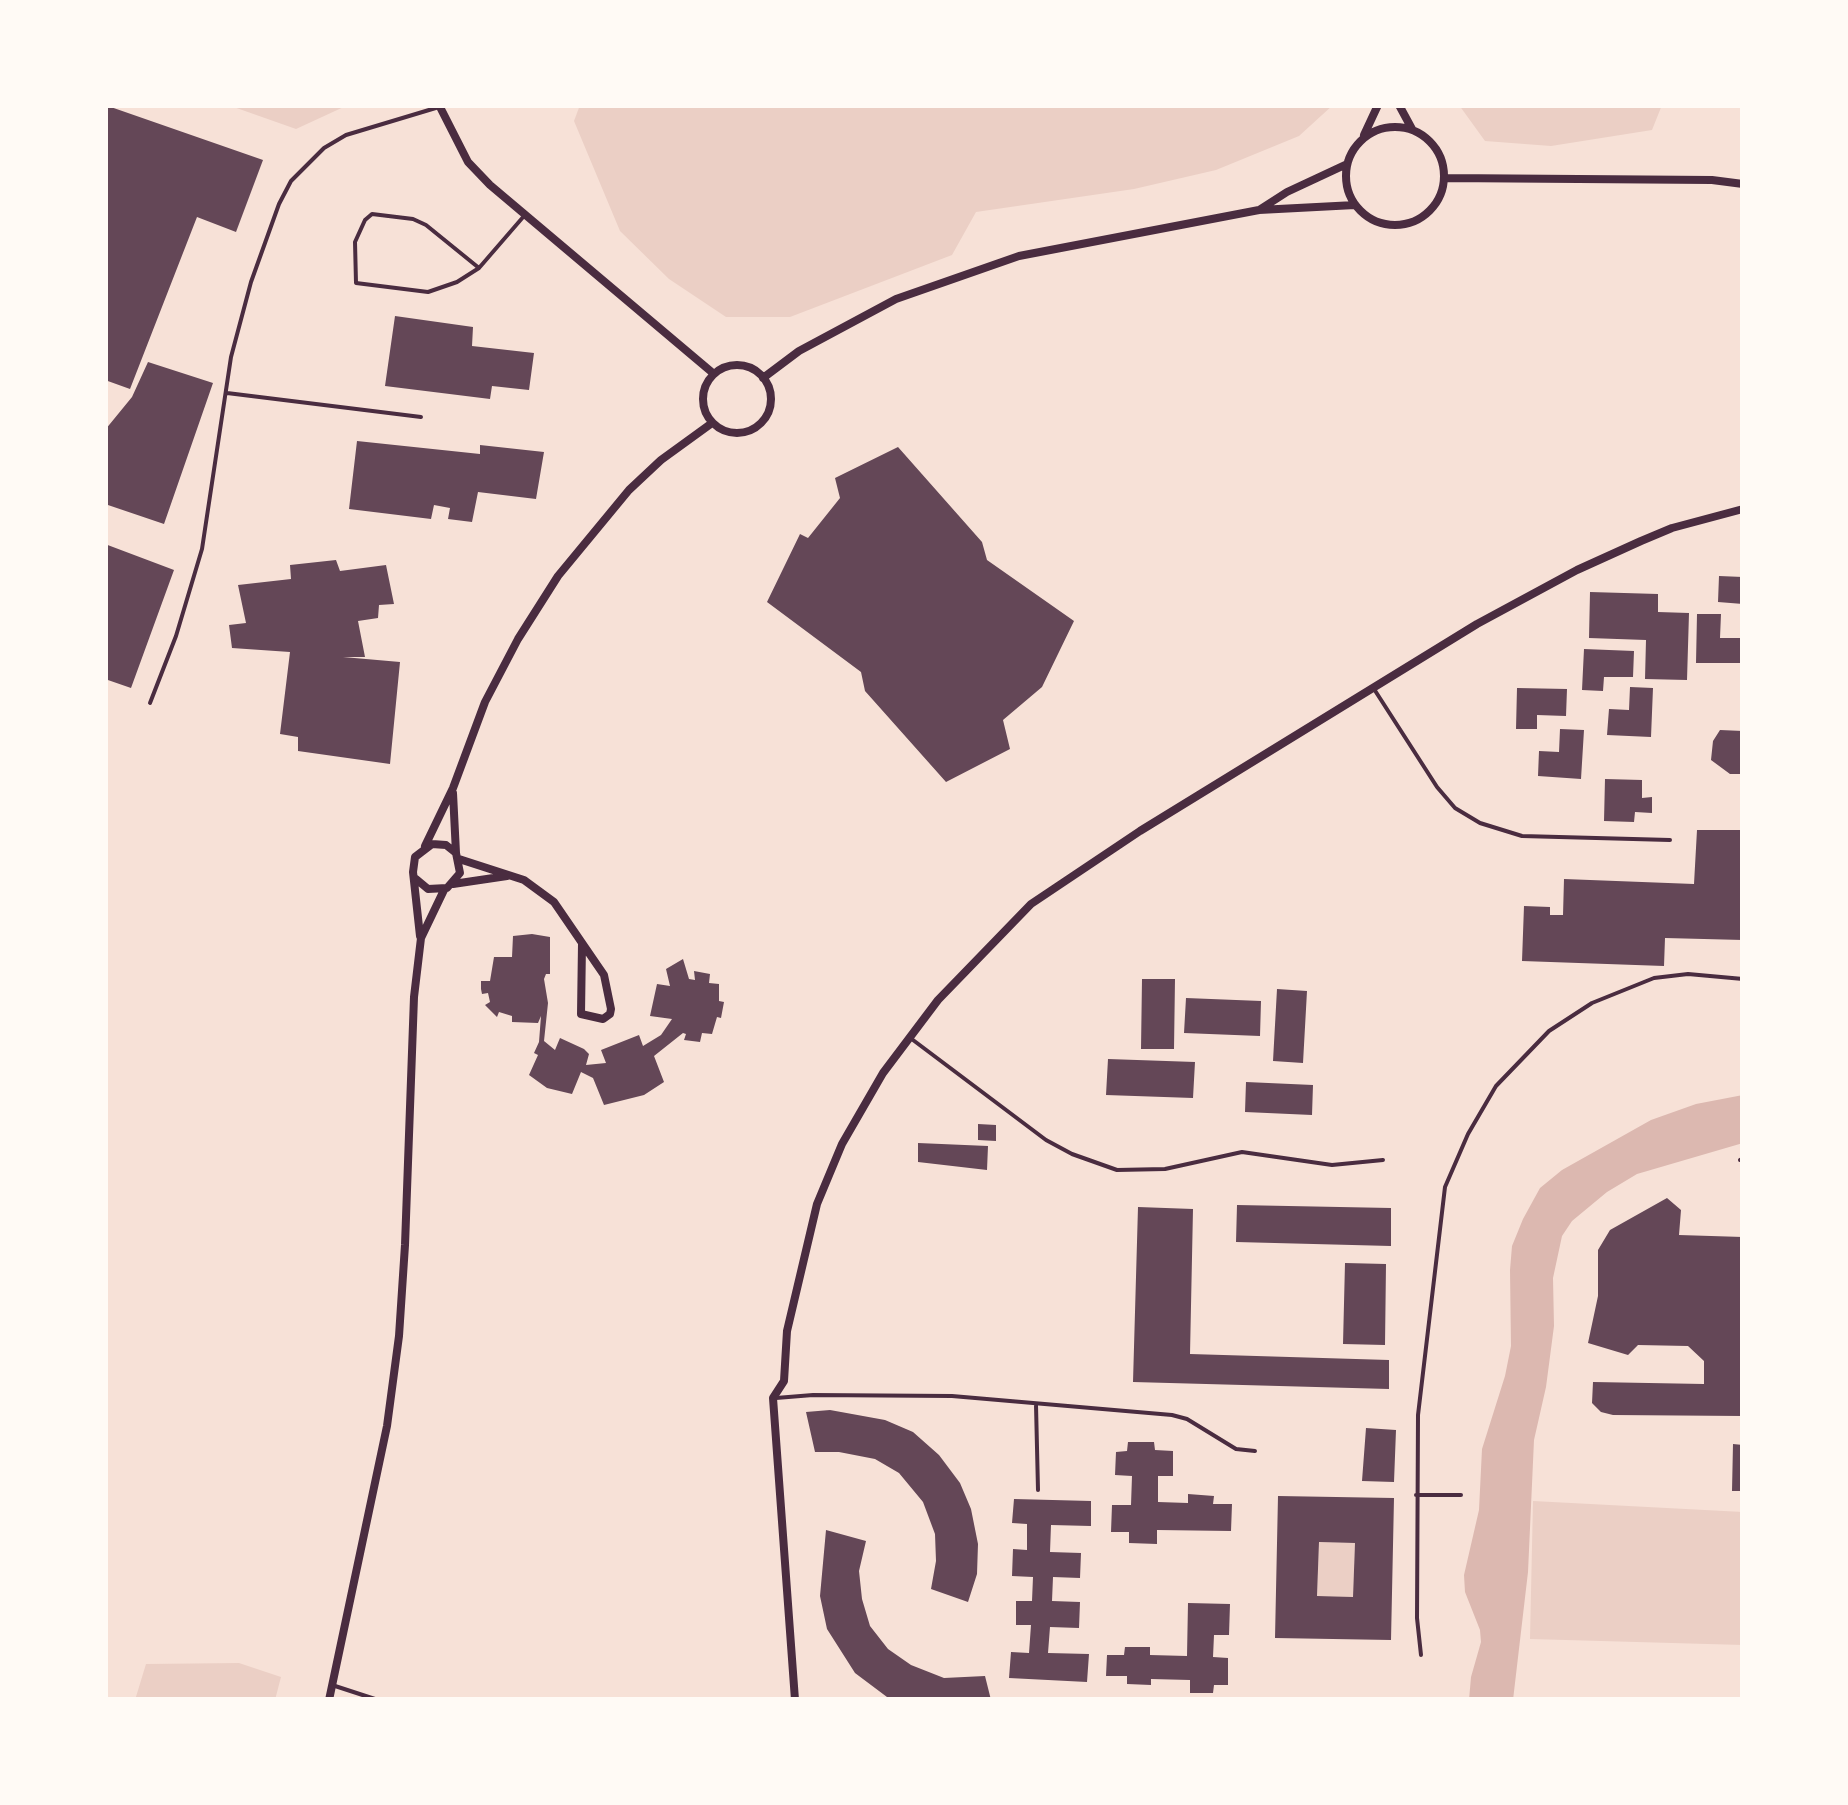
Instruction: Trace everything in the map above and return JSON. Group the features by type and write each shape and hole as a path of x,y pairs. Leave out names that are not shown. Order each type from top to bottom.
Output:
{"street":[{"path":"1362,139 1386,127 1412,129 1430,140 1442,158 1445,178 1434,206 1413,222 1386,224 1355,206 1345,179 1346,164 1378,105"},
{"path":"1398,105 1412,129"},
{"path":"439,106 468,162 524,216 714,374"},
{"path":"1259,210 1346,164"},
{"path":"1445,178 1712,180 1743,184"},
{"path":"763,378 799,352 896,298 1019,256 1259,210 1355,206"},
{"path":"745,366 763,378 771,397 770,408 759,425 740,433 712,423 703,404 707,382 714,374 723,368 745,366"},
{"path":"329,1700 387,1426 399,1336 420,938 413,865 453,788 484,702 558,576 629,490 661,460 712,423"},
{"path":"795,1700 773,1398 784,1381 787,1331 817,1204 842,1144 909,1037 960,976 1031,904 1140,831 1477,624 1577,570 1672,528 1743,508"},
{"path":"420,938 444,890 460,873 453,788"},
{"path":"425,846 446,845 458,856 534,885 554,902 604,974 610,991 610,1014 602,1019 581,1014 582,944"},
{"path":"453,884 511,876"},
{"path":"416,879 428,889 444,890"}],"lane":[{"path":"150,703 176,636 202,549 226,393 250,282 278,204 291,181 324,148 346,135 439,106"},
{"path":"479,268 420,220 372,214 355,242 356,283 428,292 457,282 479,268 524,216"},
{"path":"226,393 421,417"},
{"path":"1374,688 1436,787 1455,808 1480,823 1522,836 1670,840"},
{"path":"909,1037 1046,1140 1117,1170 1166,1169 1242,1152 1332,1165 1382,1160"},
{"path":"773,1398 952,1396 1172,1416 1187,1419 1236,1449 1255,1451"},
{"path":"1036,1405 1038,1490"},
{"path":"332,1685 378,1700"}],"path":[{"path":"1422,1655 1418,1618 1418,1415 1445,1188 1468,1134 1496,1086 1549,1032 1592,1002 1654,978 1688,974 1743,980"},
{"path":"1416,1495 1461,1495"}],"shaded area":[{"path":"228,105 348,105 296,129"},
{"path":"580,105 1333,105 1299,136 1216,170 1134,189 976,212 952,255 790,317 726,317 669,279 620,231 574,121"},
{"path":"1459,105 1662,105 1652,130 1551,146 1485,141"},
{"path":"1743,1095 1743,1143 1637,1174 1607,1192 1572,1221 1562,1236 1553,1278 1554,1326 1546,1387 1534,1440 1528,1572 1513,1700 1469,1700 1481,1642 1465,1592 1464,1575 1479,1510 1482,1449 1511,1346 1512,1246 1523,1219 1540,1188 1562,1170 1651,1120 1696,1104"},
{"path":"1533,1501 1743,1512 1743,1645 1530,1639"},
{"path":"1319,1542 1355,1543 1353,1597 1317,1596"},
{"path":"239,1663 281,1677 275,1700 135,1700 146,1664"}],"building":[{"path":"105,105 263,160 236,232 197,217 130,389 105,380"},
{"path":"395,316 473,327 472,346 534,353 529,390 492,386 490,399 385,386"},
{"path":"148,362 213,383 164,524 105,504 105,430 132,397"},
{"path":"357,441 480,454 480,445 544,452 536,499 478,492 472,522 448,519 450,508 434,505 431,519 349,509"},
{"path":"898,447 982,542 987,560 1074,621 1042,687 1003,720 1010,749 946,782 865,691 861,672 767,602 800,534 808,538 840,498 835,478"},
{"path":"105,544 174,570 131,688 105,679"},
{"path":"336,560 340,571 386,565 394,604 379,605 378,618 358,621 365,657 343,657 400,662 390,764 298,751 298,737 280,734 290,652 232,648 229,625 246,623 238,585 291,579 290,565"},
{"path":"1719,576 1743,577 1743,604 1718,602"},
{"path":"1590,592 1658,594 1658,612 1689,613 1687,680 1645,679 1646,640 1589,638"},
{"path":"1697,614 1721,614 1720,638 1740,638 1740,663 1696,663"},
{"path":"1584,649 1634,651 1633,677 1604,677 1603,691 1582,690"},
{"path":"1630,687 1653,688 1651,737 1607,735 1609,709 1629,710"},
{"path":"1517,688 1567,689 1566,716 1537,715 1537,729 1516,729"},
{"path":"1560,729 1584,730 1581,779 1538,776 1539,751 1559,752"},
{"path":"1720,730 1743,731 1743,774 1730,774 1711,760 1713,741"},
{"path":"1605,779 1642,780 1642,798 1652,797 1652,813 1635,812 1634,822 1604,821"},
{"path":"1697,830 1743,830 1743,940 1665,938 1664,966 1522,961 1524,906 1550,907 1550,915 1563,915 1564,879 1694,884"},
{"path":"513,936 550,937 550,974 544,979 548,1003 544,1041 555,1050 560,1038 584,1049 589,1054 586,1065 606,1063 601,1050 639,1035 643,1046 661,1035 672,1019 650,1016 657,984 670,986 666,969 683,959 689,979 695,980 694,971 710,974 709,983 719,984 719,1001 724,1002 721,1018 717,1017 712,1034 702,1033 700,1042 684,1040 683,1033 654,1056 664,1082 644,1095 604,1105 593,1078 581,1072 572,1094 547,1088 529,1075 538,1055 534,1053 541,1016 538,1023 512,1022 512,1016 499,1012 497,1017 485,1005 490,1002 488,993 482,994 481,989 481,981 490,981 494,957 512,957"},
{"path":"1142,979 1175,979 1174,1049 1141,1049"},
{"path":"1277,989 1307,991 1303,1063 1273,1061"},
{"path":"1186,998 1261,1001 1260,1036 1184,1033"},
{"path":"1108,1059 1195,1062 1193,1098 1106,1095"},
{"path":"1246,1082 1313,1085 1312,1115 1245,1112"},
{"path":"978,1124 996,1125 996,1141 978,1140"},
{"path":"918,1143 988,1146 987,1170 918,1162"},
{"path":"1667,1198 1681,1210 1679,1235 1743,1237 1743,1416 1613,1415 1601,1412 1592,1403 1593,1382 1704,1384 1704,1361 1688,1346 1638,1345 1628,1355 1588,1343 1598,1296 1598,1250 1610,1230"},
{"path":"1237,1205 1391,1208 1391,1246 1236,1242"},
{"path":"1138,1207 1193,1209 1190,1354 1389,1360 1389,1389 1133,1382"},
{"path":"1345,1263 1386,1264 1385,1345 1343,1344"},
{"path":"830,1410 885,1420 913,1432 939,1455 960,1483 971,1509 978,1544 977,1574 968,1602 931,1589 935,1534 923,1502 899,1473 875,1459 815,1452 806,1412"},
{"path":"1366,1428 1396,1430 1394,1482 1362,1481"},
{"path":"1128,1442 1154,1442 1155,1450 1173,1451 1173,1476 1158,1476 1158,1502 1188,1503 1188,1494 1214,1496 1213,1504 1232,1504 1231,1531 1157,1530 1157,1544 1129,1543 1129,1532 1111,1532 1112,1505 1131,1505 1132,1476 1115,1475 1116,1452 1127,1451"},
{"path":"1733,1444 1743,1445 1743,1491 1732,1491"},
{"path":"1278,1496 1394,1498 1391,1640 1275,1638","holes":["1319,1542 1355,1543 1353,1597 1317,1596"]},
{"path":"1014,1499 1091,1501 1091,1526 1051,1525 1050,1552 1081,1553 1080,1578 1053,1577 1052,1601 1080,1602 1079,1628 1050,1627 1048,1653 1089,1654 1087,1682 1009,1678 1011,1652 1029,1653 1031,1625 1016,1625 1016,1601 1032,1601 1033,1577 1012,1576 1013,1549 1027,1550 1027,1524 1012,1523"},
{"path":"826,1530 866,1541 859,1571 862,1599 870,1626 888,1649 911,1665 944,1678 985,1676 991,1700 891,1700 855,1673 827,1629 820,1596"},
{"path":"1188,1603 1230,1604 1229,1635 1214,1635 1213,1657 1228,1658 1228,1685 1214,1685 1213,1693 1190,1693 1190,1680 1151,1679 1151,1685 1127,1684 1127,1676 1106,1676 1107,1655 1124,1655 1125,1647 1150,1647 1150,1655 1187,1656"}]}
